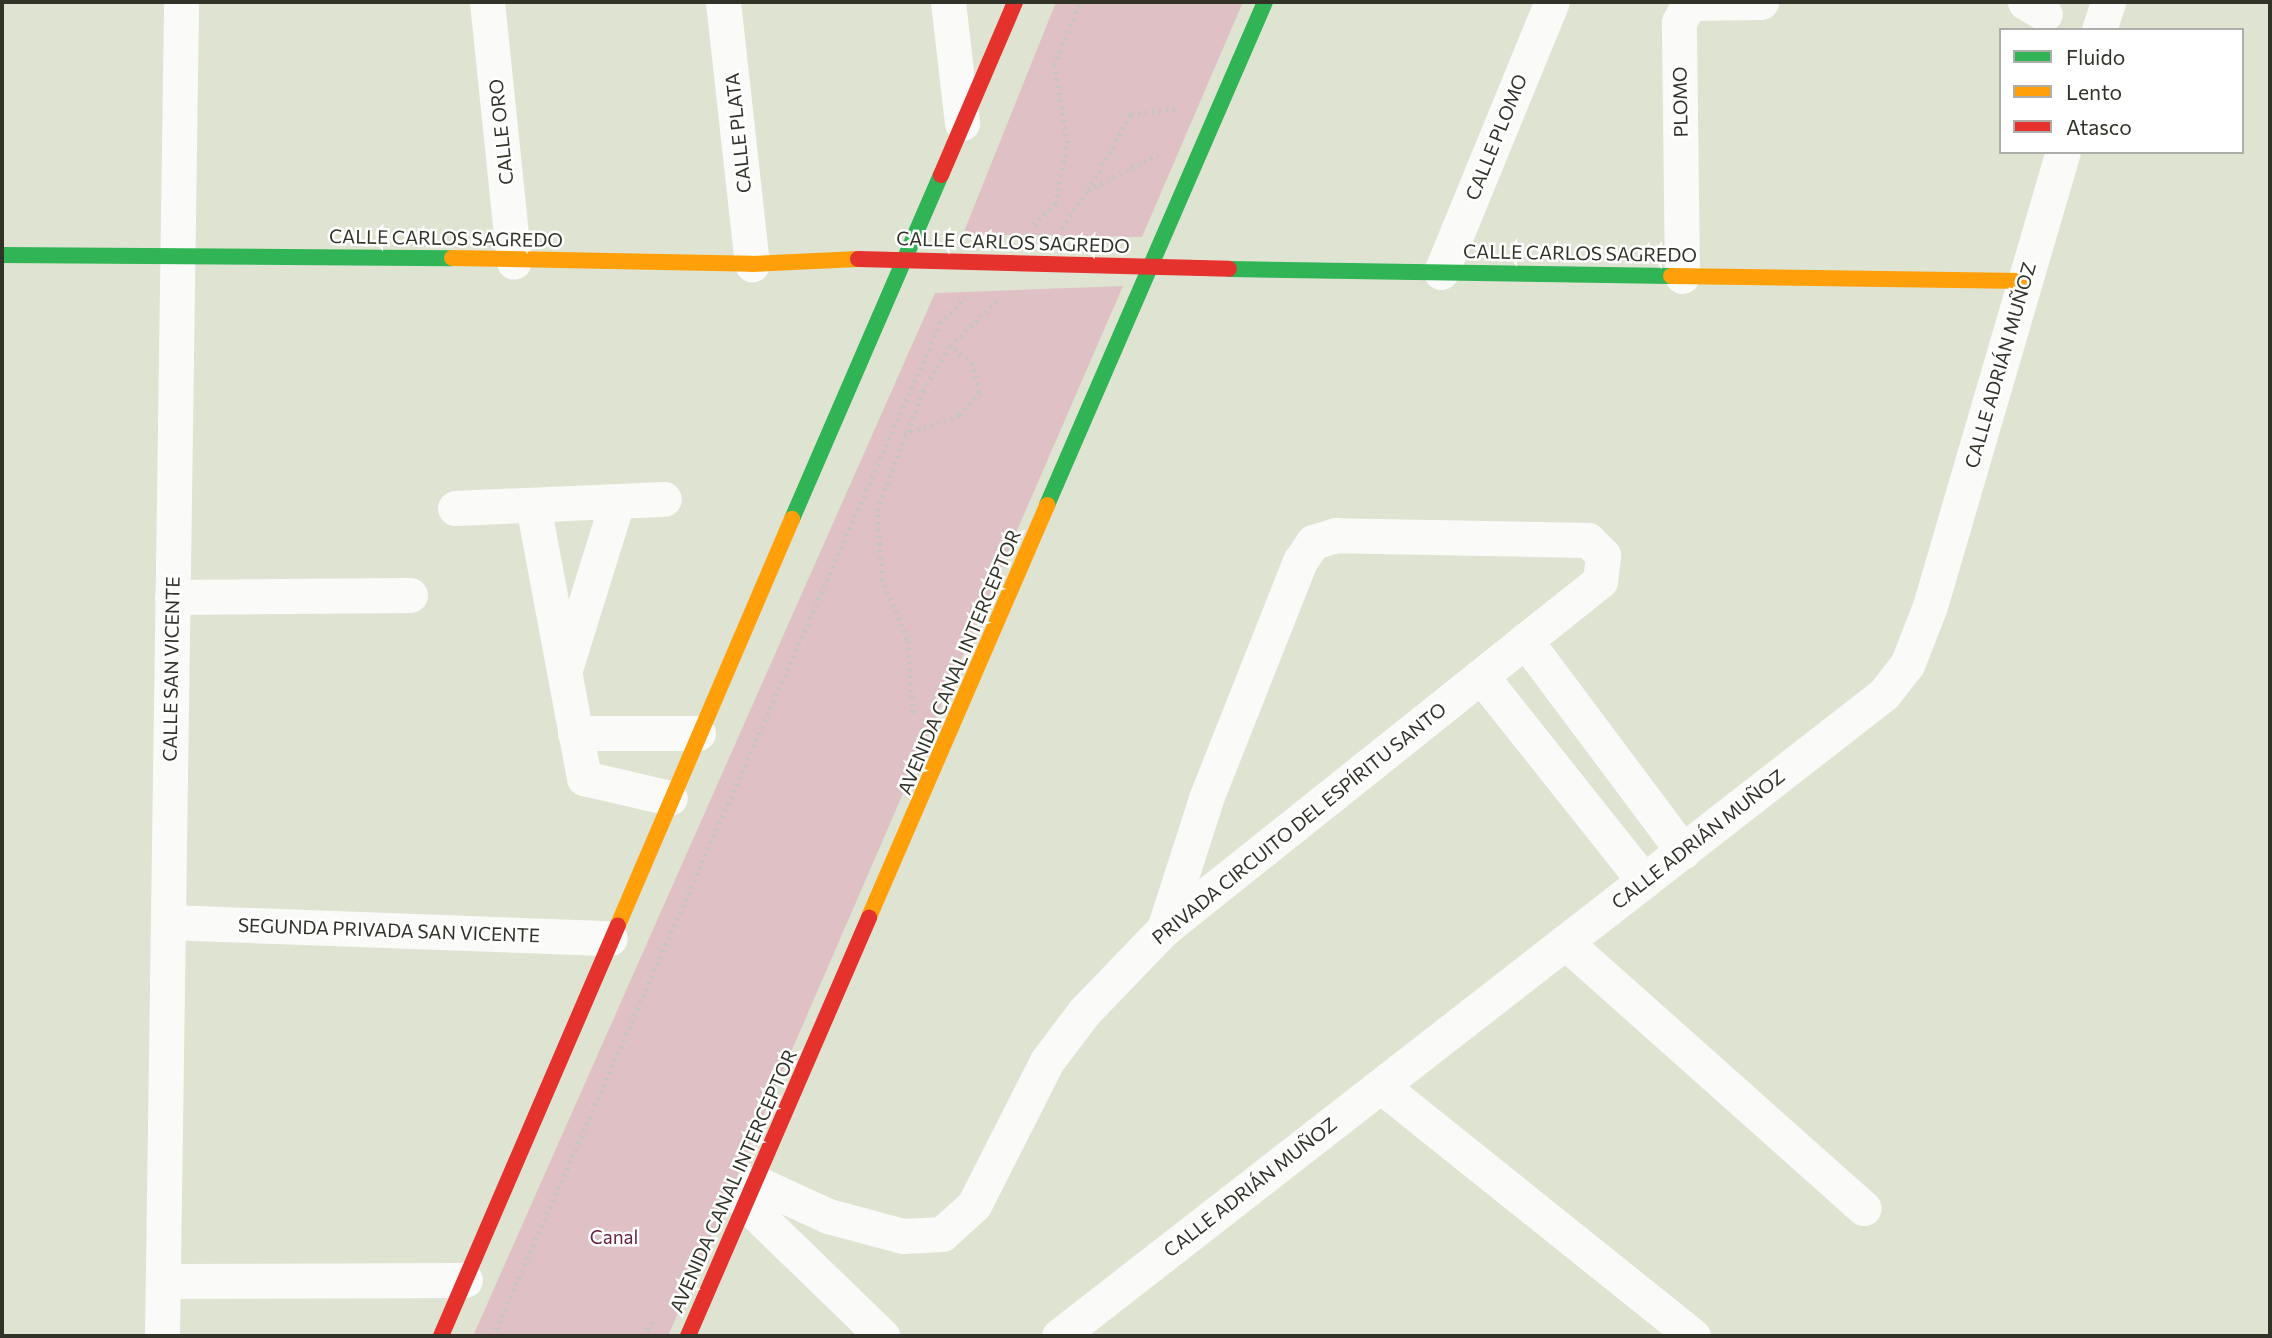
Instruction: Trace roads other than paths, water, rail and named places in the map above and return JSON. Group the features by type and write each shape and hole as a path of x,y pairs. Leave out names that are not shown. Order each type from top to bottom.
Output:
{"street":[{"name":"CALLE SAN VICENTE","path":"162,1336 181,2"},
{"name":"CALLE ORO","path":"487,2 514,262"},
{"name":"CALLE PLATA","path":"723,2 752,264"},
{"path":"948,2 962,123"},
{"path":"441,1336 670,798 1015,2"},
{"name":"AVENIDA CANAL INTERCEPTOR","path":"688,1336 1153,268 1265,2"},
{"name":"CALLE PLOMO","path":"1441,272 1552,2"},
{"name":"PLOMO","path":"1682,276 1679,22 1689,3 1761,2"},
{"path":"2100,28 2108,2"},
{"name":"CALLE ADRIÁN MUÑOZ","path":"1059,1336 1884,694 1907,665 1930,606 2062,154"},
{"name":"CALLE CARLOS SAGREDO","path":"2,255 177,253 514,262 752,264 905,257 1036,260 1153,268 2024,281"},
{"path":"455,508 664,499"},
{"path":"563,674 617,502"},
{"path":"533,505 584,778 670,798"},
{"name":"PRIVADA CIRCUITO DEL ESPÍRITU SANTO","path":"751,1193 903,1236 942,1234 974,1205 1047,1061 1084,1012 1164,929 1600,581 1602,555 1588,540 1336,535 1313,542 1300,561 1206,799 1164,929"},
{"path":"172,597 410,595"},
{"path":"1525,640 1683,850"},
{"path":"1481,676 1644,881"},
{"path":"575,733 698,733"},
{"name":"SEGUNDA PRIVADA SAN VICENTE","path":"168,922 610,938"},
{"path":"1565,942 1864,1208"},
{"path":"1381,1086 1693,1336"},
{"path":"751,1193 882,1336"},
{"path":"163,1281 465,1280"}],"park label":[{"name":"Canal","path":"614,1237"}]}
